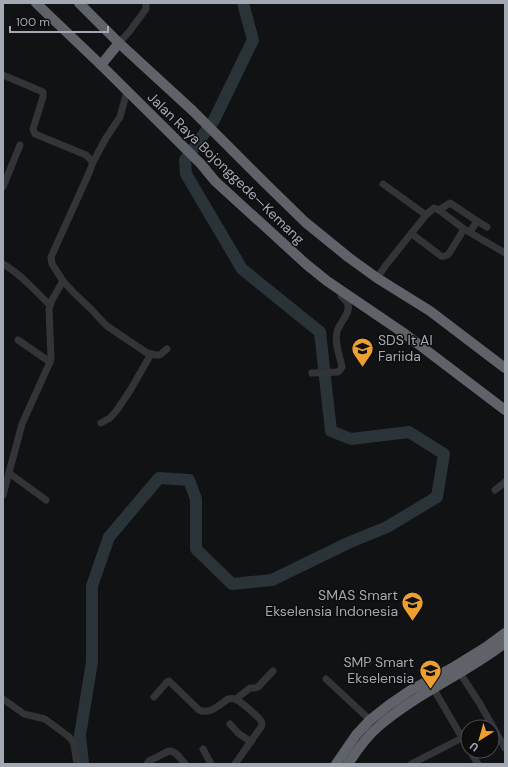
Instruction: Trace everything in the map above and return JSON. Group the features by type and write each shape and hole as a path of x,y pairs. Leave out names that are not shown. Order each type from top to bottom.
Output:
{"highway":[{"name":"Jalan Raya Bojonggede—Kemang","path":"36,3 201,164 215,181 285,245 322,276 405,334 505,410"},
{"name":"Jalan Raya Bojonggede—Kemang","path":"79,3 119,43 225,142 305,222 348,257 377,278 430,311 505,368"},
{"path":"101,65 119,43"},
{"path":"348,764 359,748 378,726 452,668 486,647 505,632"},
{"path":"336,764 356,735 370,720 400,697 411,690 460,673 491,654 505,643"}],"street":[{"path":"119,43 146,9 146,3"},
{"path":"3,75 43,92 43,97 33,129 35,134 86,155 93,162"},
{"path":"127,92 120,117 106,138 93,162 51,257 51,262 63,281 107,326 140,349 151,354 161,354 167,349"},
{"path":"3,187 20,145"},
{"path":"383,184 426,215"},
{"path":"439,210 450,203 487,227"},
{"path":"377,278 426,215 434,208 467,230 505,252"},
{"path":"412,234 444,257 448,255 467,230 477,221"},
{"path":"3,264 24,280 50,305"},
{"path":"3,495 22,424 50,362 49,309 63,281"},
{"path":"312,373 338,372 342,367 336,340 339,326 348,313 349,307 341,296 342,291"},
{"path":"18,340 50,362"},
{"path":"100,423 110,418 117,410 151,354"},
{"path":"9,474 46,500"},
{"path":"495,490 505,482"},
{"path":"236,699 250,688 258,687 272,671"},
{"path":"460,673 495,729 505,748"},
{"path":"326,679 370,720"},
{"path":"154,697 167,682 169,682 202,711 207,712 228,699 236,699 262,722 261,727 235,764"},
{"path":"431,684 460,735"},
{"path":"3,700 24,714 45,719 68,736 74,745 77,764"},
{"path":"230,724 238,733 251,742"},
{"path":"411,764 460,739"},
{"path":"204,749 211,764"},
{"path":"147,764 149,761 169,751 173,751 185,764"}],"waterway":[{"path":"83,764 80,735 92,662 92,586 109,537 159,478 189,480 196,499 196,549 232,584 272,580 348,543 387,527 437,497 444,454 409,432 351,439 331,431 320,332 242,269 186,174 185,160 214,120 253,40 243,3"}],"place":[{"name":"SDS It Al Fariida","path":"362,368"},
{"name":"SMAS Smart Ekselensia Indonesia","path":"413,622"},
{"name":"SMP Smart Ekselensia","path":"430,690"}]}
